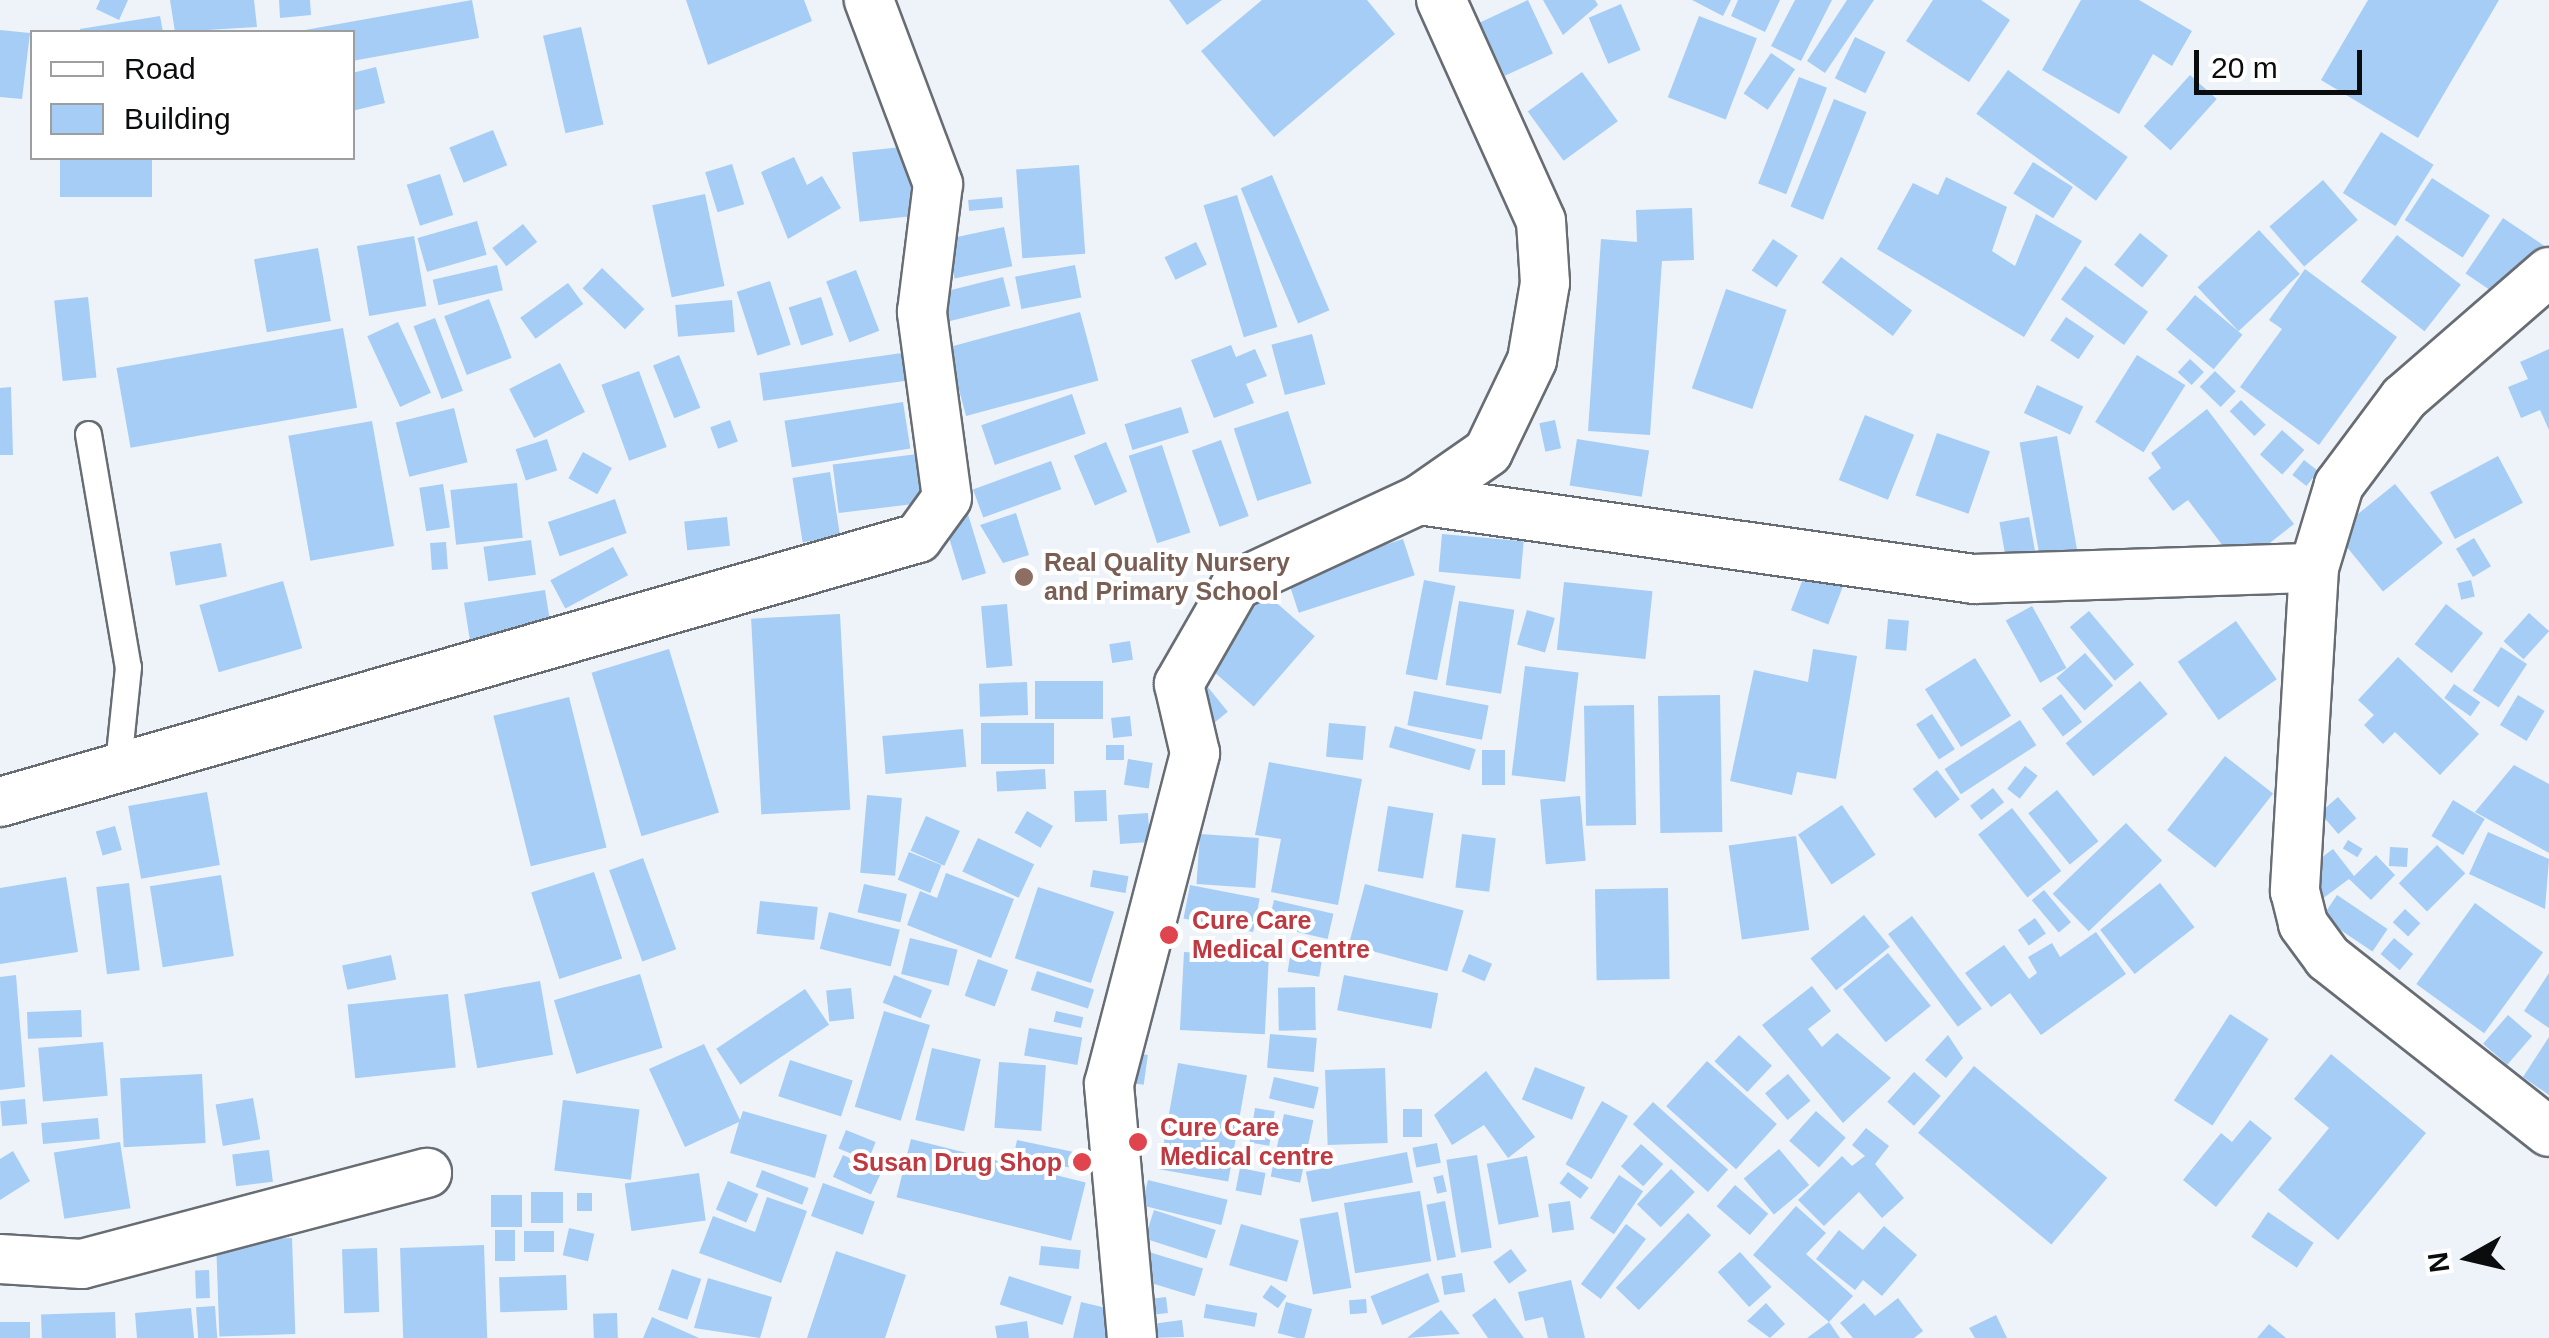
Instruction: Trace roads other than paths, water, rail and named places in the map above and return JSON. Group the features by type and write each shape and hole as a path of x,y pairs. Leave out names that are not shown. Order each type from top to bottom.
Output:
{"street":[{"path":"0,802 118,764 918,538 947,498 922,312 938,184 869,0"},
{"path":"1132,1338 1109,1084 1195,753 1179,684 1236,586 1419,500 1488,452 1515,412 1544,283 1540,222 1442,0"},
{"path":"2549,272 2404,398 2340,485 2314,568 2295,891 2303,924 2328,958 2549,1132"},
{"path":"1419,500 1974,579 2314,568"},
{"path":"0,1259 82,1264 427,1173"}],"lane":[{"path":"88,434 128,667 118,764"}],"place":[{"name":"Real Quality Nursery and Primary School","path":"1024,577"},
{"name":"Cure Care Medical Centre","path":"1169,935"},
{"name":"Cure Care Medical centre","path":"1138,1142"},
{"name":"Susan Drug Shop","path":"1082,1162"}]}
